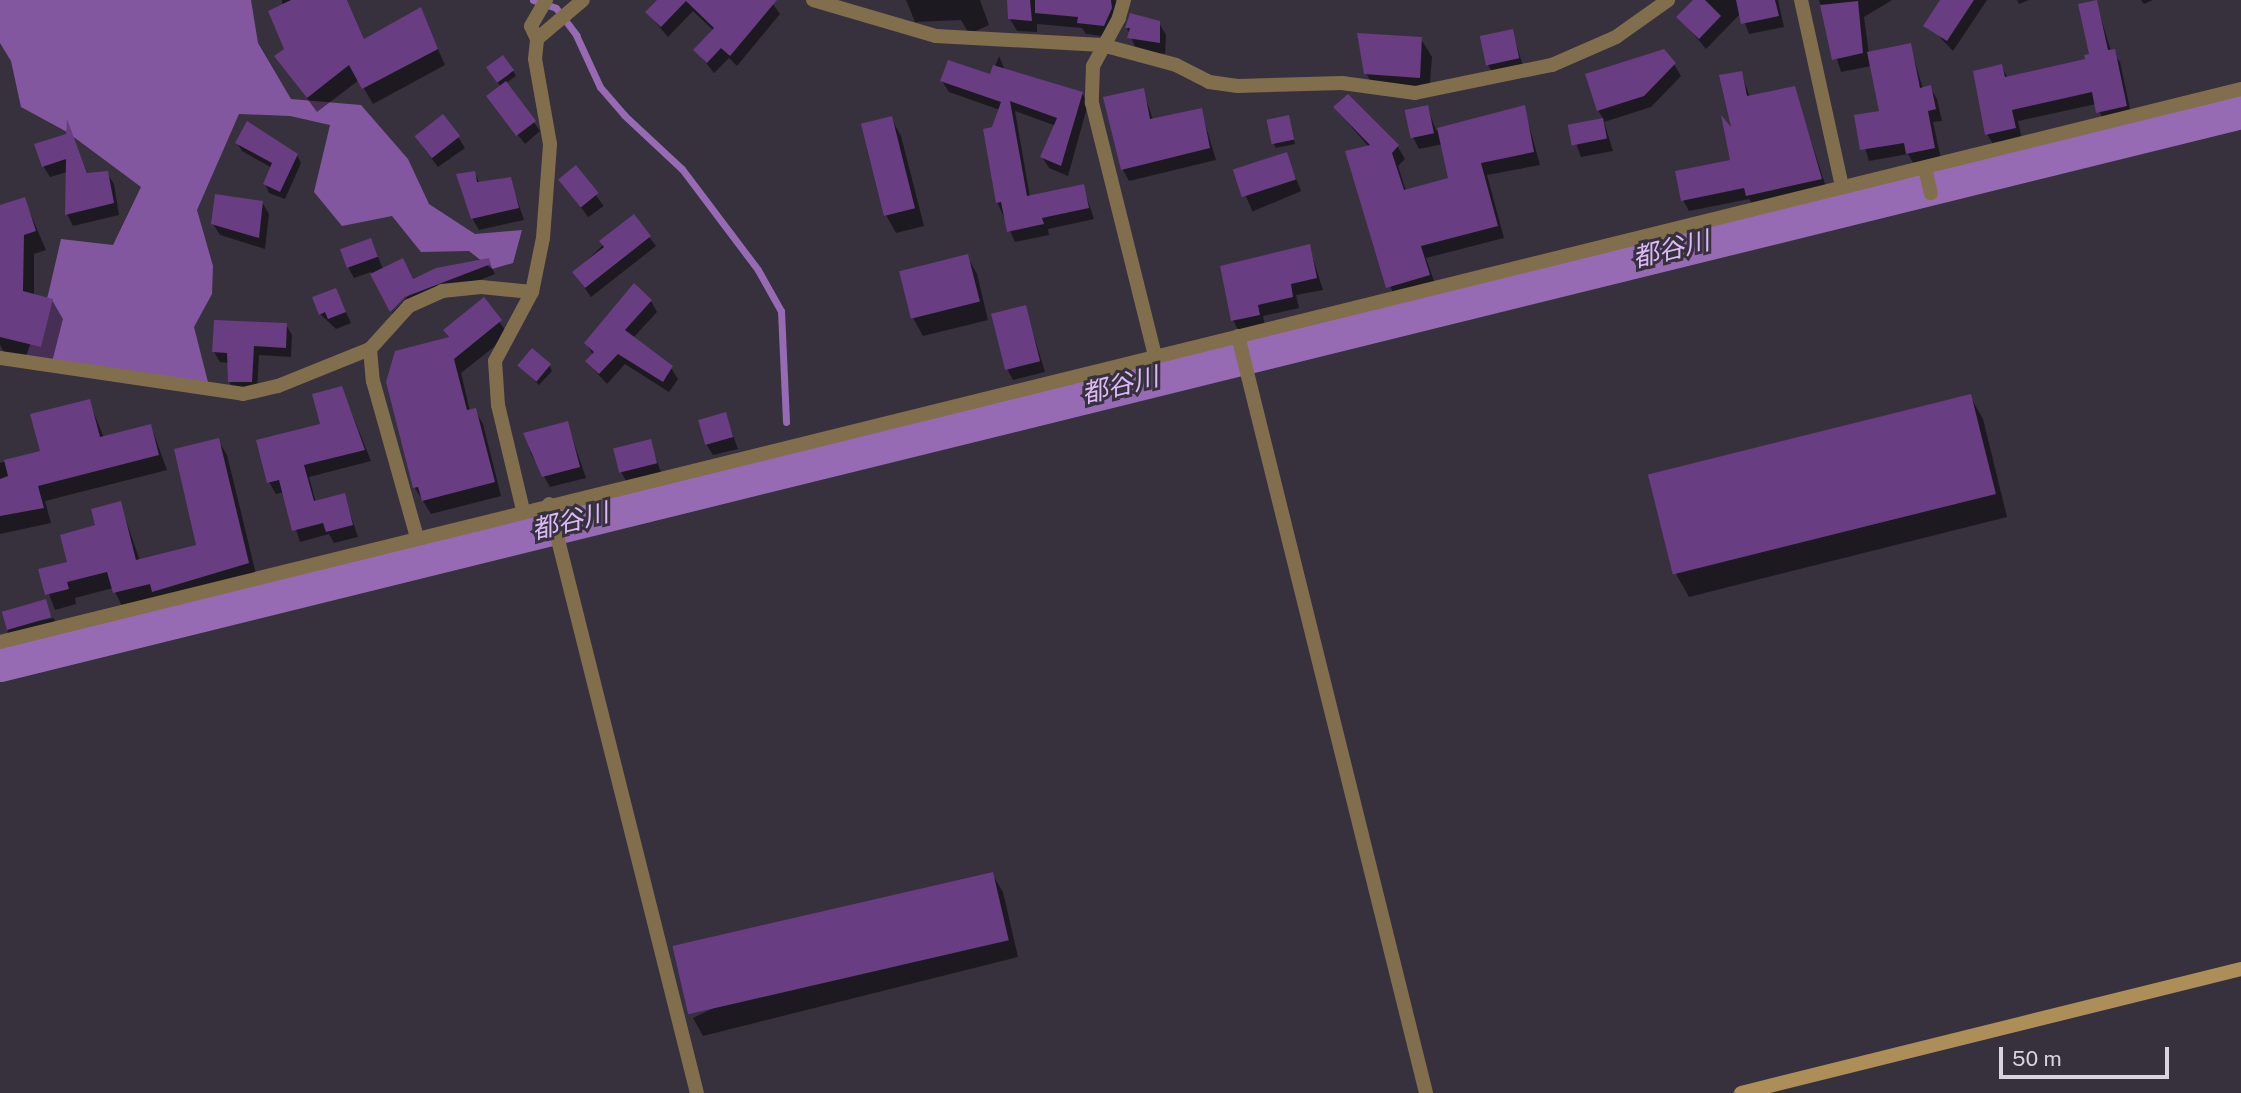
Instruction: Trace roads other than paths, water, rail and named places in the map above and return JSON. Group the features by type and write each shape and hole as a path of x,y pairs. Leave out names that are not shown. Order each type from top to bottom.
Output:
{"street":[{"path":"523,510 498,405 495,361 532,292 542,238 550,145 535,59 537,38 531,26 546,0"},
{"path":"537,38 583,0"},
{"path":"813,0 936,36 1101,45 1176,65 1209,82 1238,86 1342,83 1415,93 1552,65 1616,37 1668,0"},
{"path":"1124,0 1119,18 1101,45 1093,66 1092,103 1155,356"},
{"path":"1801,0 1842,187"},
{"path":"0,642 523,510 550,509 1155,356 1240,341 1842,187 1926,172 2241,89"},
{"path":"1926,172 1931,193"},
{"path":"0,358 243,394 278,387 370,349 409,306 442,291 481,286 532,292"},
{"path":"1240,341 1426,1093"},
{"path":"370,349 373,381 417,538"},
{"path":"550,509 697,1093"},
{"path":"1741,1093 2241,969"}],"waterway":[{"path":"533,0 556,8 576,35 600,87 624,115 682,169 758,270 781,311 786,422"},
{"name":"都谷川","path":"0,662 2241,109"}]}
